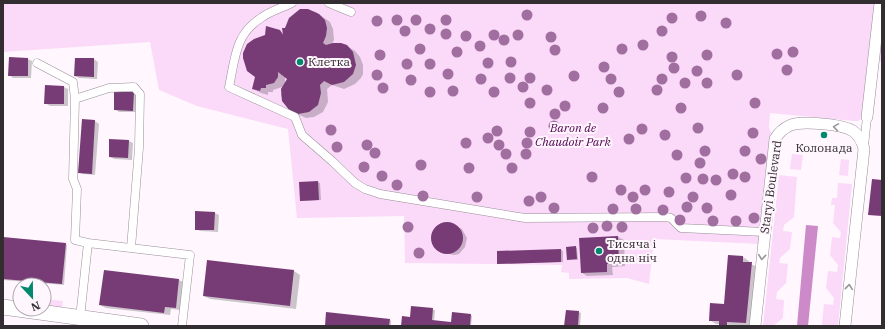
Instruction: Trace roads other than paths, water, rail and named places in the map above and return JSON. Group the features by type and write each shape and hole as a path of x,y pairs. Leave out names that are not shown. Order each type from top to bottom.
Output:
{"street":[{"path":"867,117 880,3"},
{"name":"Staryi Boulevard","path":"756,326 775,139 783,129 792,125 827,125 852,130 859,136 864,149"},
{"path":"845,326 864,149"},
{"path":"3,307 141,326"}],"lane":[{"path":"292,3 262,17 251,24 244,32 237,47 229,86 295,117 302,135 355,183 365,189 380,194 524,218 666,217 671,218 681,228 765,232"},
{"path":"329,3 351,12"},
{"path":"37,63 73,82 76,99 73,179 77,189 75,240 88,243 190,255 182,326"},
{"path":"76,99 110,88 134,87 140,94 139,148 131,248"},
{"path":"864,149 867,117"},
{"path":"80,318 88,243"}],"place":[{"name":"Клетка","path":"300,62"},
{"name":"Колонада","path":"824,135"},
{"name":"Тисяча і одна ніч","path":"599,251"}],"park label":[{"name":"Baron de Chaudoir Park","path":"573,135"}]}
